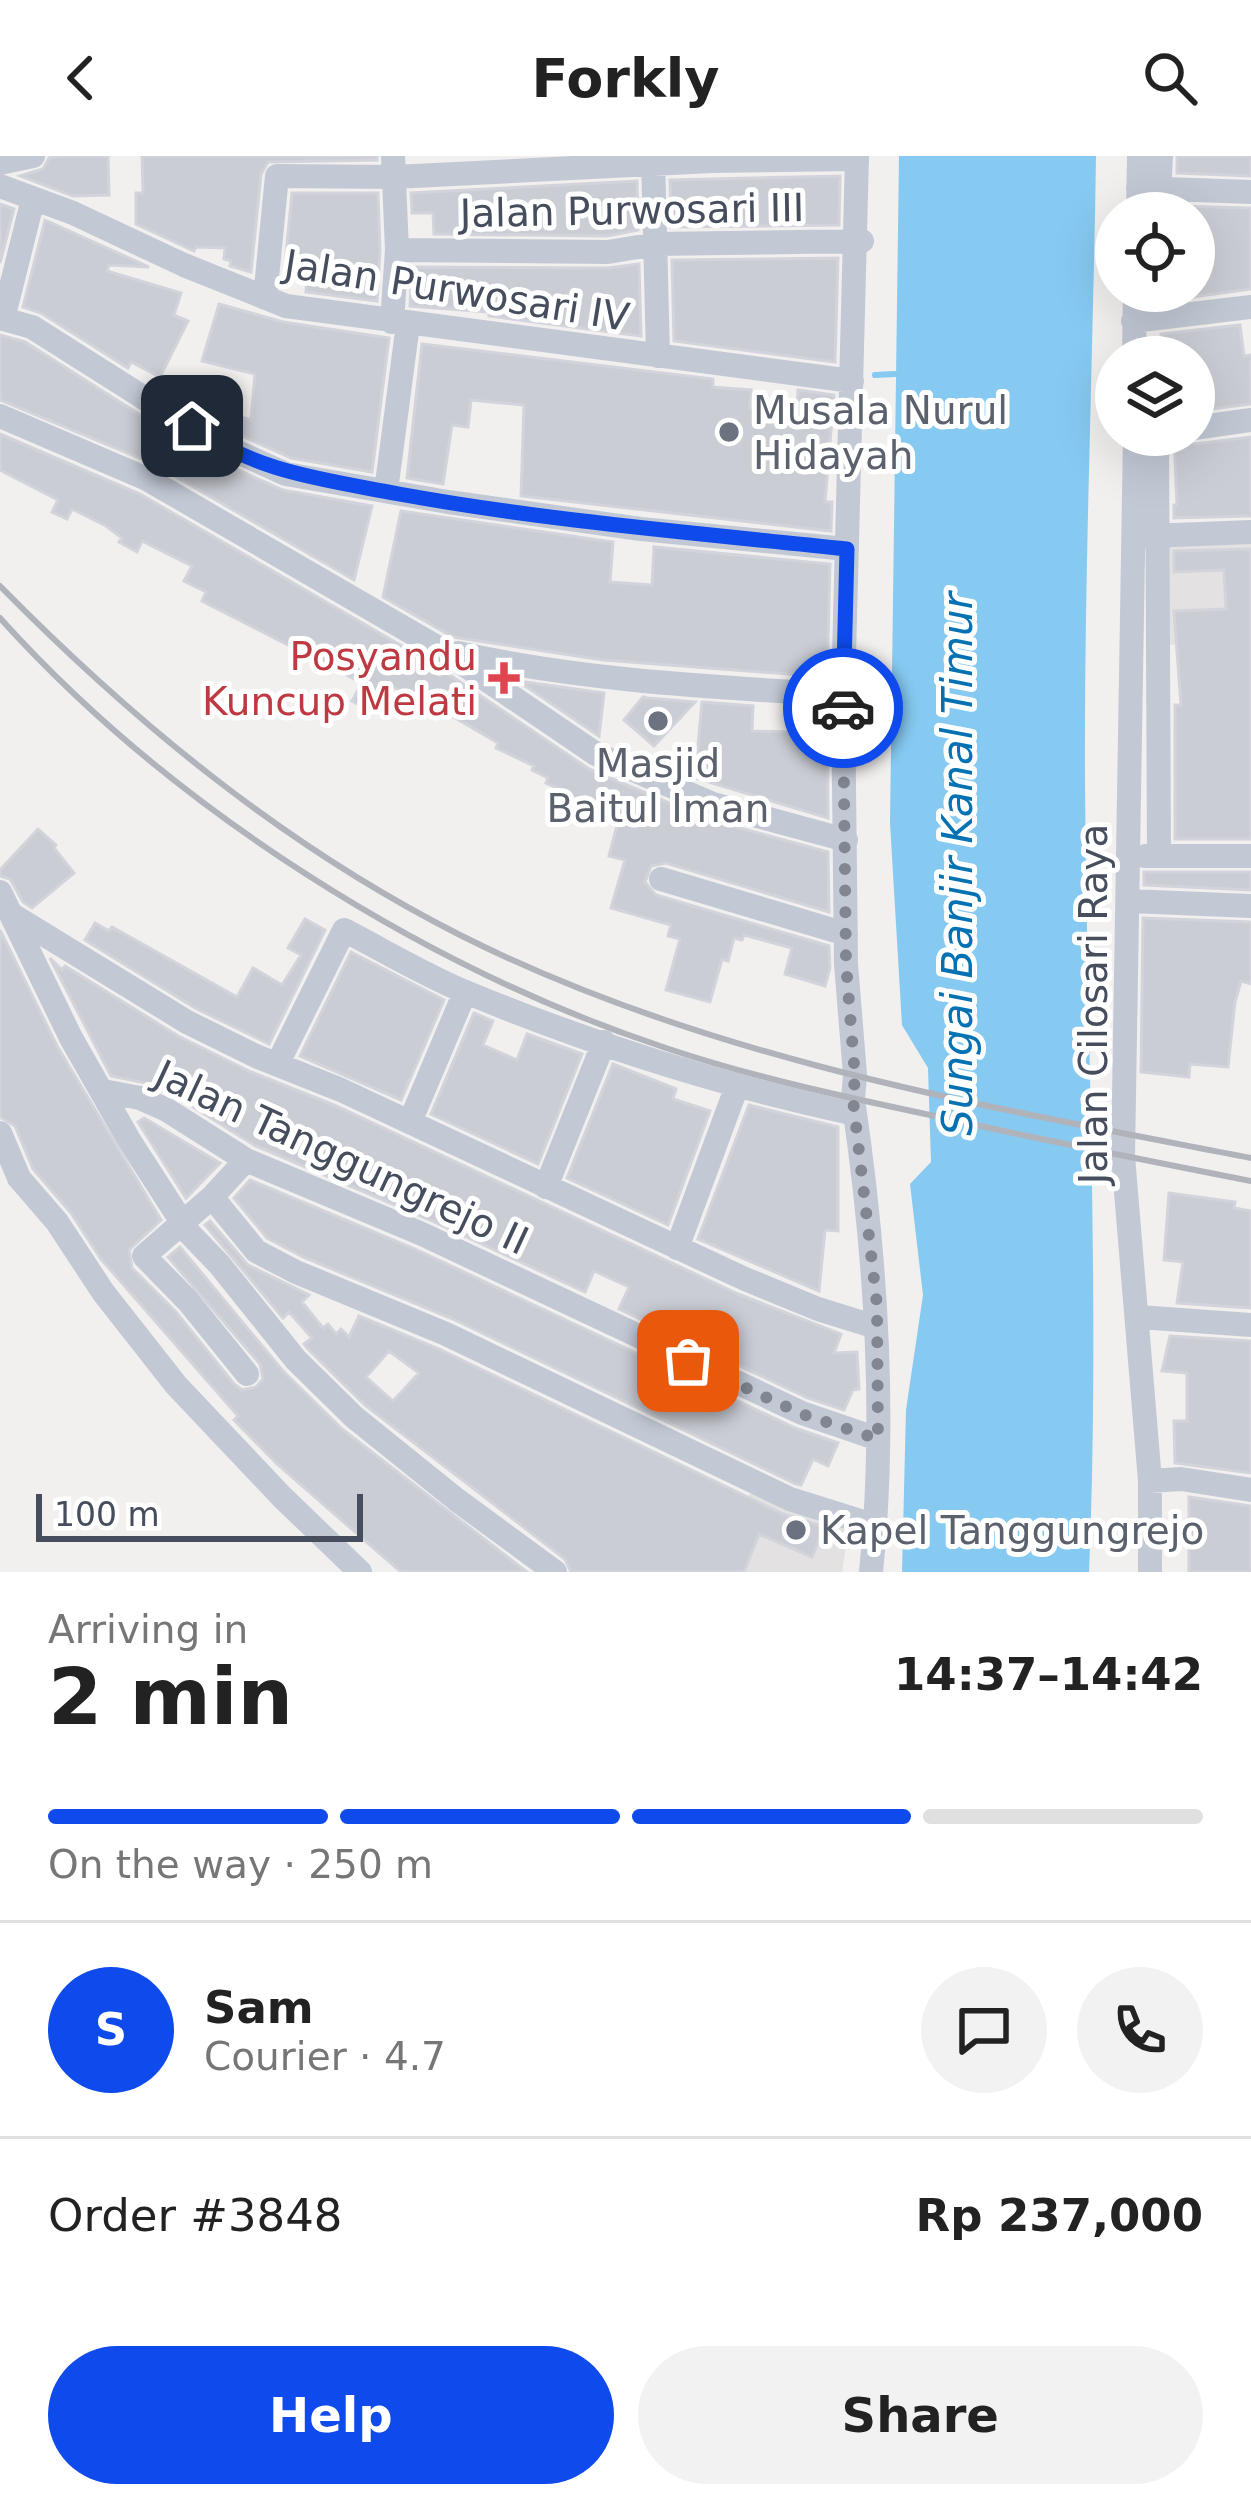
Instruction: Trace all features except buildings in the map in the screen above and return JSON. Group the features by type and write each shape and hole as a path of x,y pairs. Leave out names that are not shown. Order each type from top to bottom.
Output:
{"street":[{"path":"0,163 33,156"},
{"path":"1139,156 1147,192"},
{"path":"1151,192 1161,156"},
{"path":"266,291 277,176 394,167 857,159 843,695 846,934 855,1114 877,1305 878,1439 871,1572"},
{"path":"653,161 658,352"},
{"path":"386,491 396,319 394,167"},
{"name":"Jalan Purwosari IV","path":"0,186 266,291 286,306 852,381"},
{"path":"1215,195 1251,192"},
{"path":"33,199 3,319 32,327 236,452 286,474 641,529 847,549"},
{"name":"Jalan Purwosari III","path":"397,250 608,252 656,244 862,241 855,245"},
{"path":"1133,321 1251,307"},
{"path":"1133,336 1134,312"},
{"path":"0,416 147,479 440,649 596,754 713,804 846,840"},
{"path":"1215,425 1251,421"},
{"name":"Jalan Cilosari Raya","path":"1135,456 1124,1156 1150,1481 1150,1572"},
{"path":"1157,456 1159,856"},
{"path":"1133,536 1251,532"},
{"path":"440,649 530,669 643,682 843,695"},
{"path":"1130,856 1251,856"},
{"path":"661,879 846,934"},
{"path":"0,892 71,1038 181,1222 265,1326 340,1403 457,1500 554,1572"},
{"path":"1129,901 1251,906"},
{"path":"14,916 187,1022 677,1248 818,1309 876,1327"},
{"path":"278,1063 343,931 465,992 604,1042 737,1086 855,1114"},
{"path":"410,1122 465,992"},
{"path":"546,1187 604,1042"},
{"path":"677,1248 737,1086"},
{"name":"Jalan Tanggungrejo II","path":"103,1091 140,1098 185,1118 246,1160 551,1293 802,1414 878,1439"},
{"path":"0,1133 19,1178 176,1384 360,1572"},
{"path":"246,1160 212,1198 144,1256 247,1374"},
{"path":"212,1198 256,1251 296,1272 446,1334 790,1499 876,1526"},
{"path":"1139,1317 1251,1325"},
{"path":"1150,1481 1181,1479 1251,1490"}],"shaded area":[{"path":"1251,535 1251,626 1222,643 1164,645 1152,539"},
{"path":"750,1493 849,1526 842,1572 714,1572"}],"water":[{"name":"Sungai Banjir Kanal Timur","path":"899,156 1096,156 1085,704 1093,1276 1089,1572 902,1572 906,1410 923,1295 910,1184 931,1162 928,1068 902,1025 890,823"}],"waterway":[{"path":"875,375 895,374"}],"railway":[{"path":"0,586 159,734 274,822 396,900 554,978 650,1015 847,1074 1251,1158"},
{"path":"0,618 68,688 222,816 306,874 484,974 666,1048 764,1077 1251,1181"}],"way so far":[{"path":"688,1361 802,1414 878,1439 877,1305 853,1100 846,964 843,708"}],"place":[{"name":"Musala Nurul Hidayah","path":"729,432"},
{"name":"Posyandu Kuncup Melati","path":"504,678"},
{"name":"Masjid Baitul Iman","path":"658,721"},
{"name":"Kapel Tanggungrejo","path":"796,1530"}],"route":[{"path":"192,426 209,439 286,474 641,529 847,549 843,708"}]}
